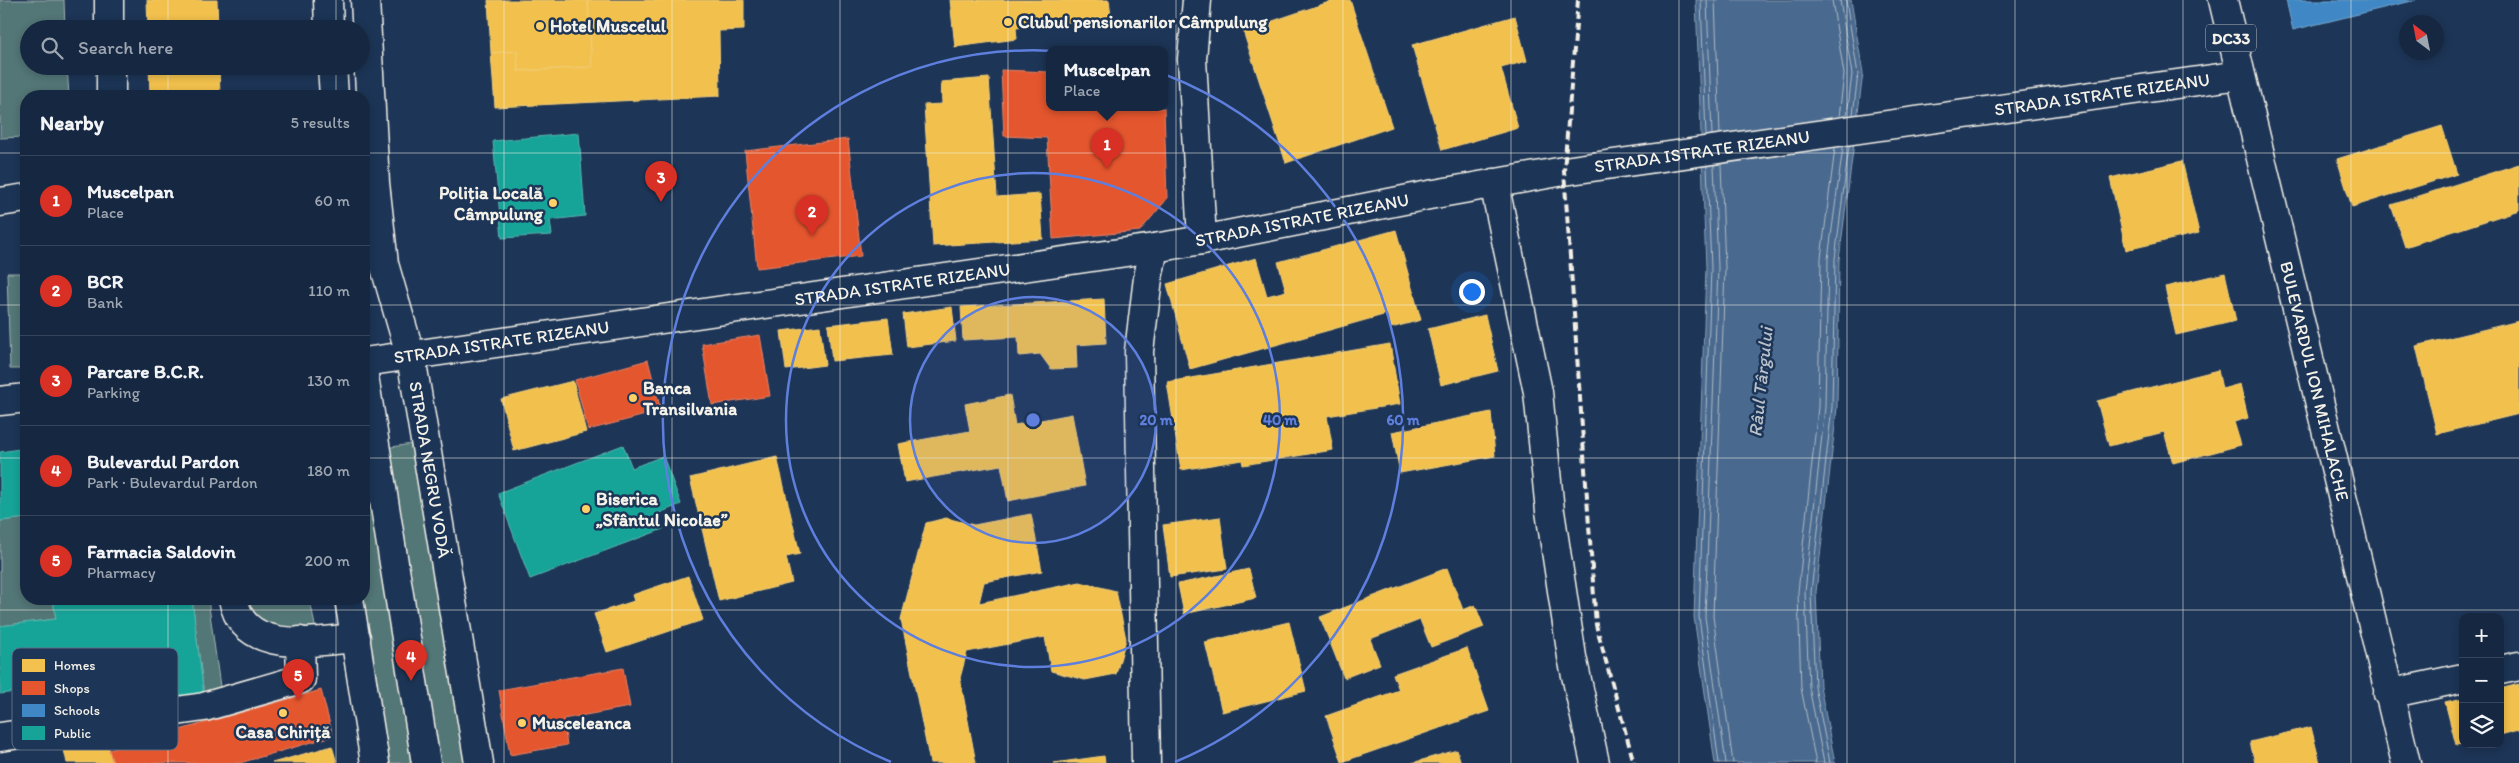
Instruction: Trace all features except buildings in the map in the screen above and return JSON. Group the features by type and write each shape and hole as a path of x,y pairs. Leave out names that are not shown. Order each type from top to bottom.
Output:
{"main road":[{"path":"109,0 110,20"},
{"path":"328,0 329,20"},
{"name":"STRADA NEGRU VODĂ","path":"365,0 366,20"},
{"path":"1197,0 1192,58 1202,240"},
{"name":"BULEVARDUL ION MIHALACHE","path":"2222,0 2406,763"},
{"path":"110,75 111,90"},
{"path":"333,75 334,90"},
{"name":"STRADA NEGRU VODĂ","path":"369,75 370,90"},
{"name":"STRADA ISTRATE RIZEANU","path":"370,361 411,357 1154,248 1576,169 1967,112 2156,88 2240,75"},
{"name":"STRADA NEGRU VODĂ","path":"370,92 375,183 384,264 411,357 479,763"},
{"path":"1494,183 1538,392 1550,512 1572,657 1595,763"},
{"path":"0,202 20,199"},
{"path":"1146,763 1139,351 1148,278 1154,248"},
{"path":"0,401 20,399"},
{"path":"370,413 426,763"},
{"path":"235,605 238,615 250,629 265,639 282,642 356,638"},
{"path":"351,605 375,763"},
{"path":"178,711 204,707 301,679 300,641"},
{"path":"2504,669 2519,666"},
{"path":"2388,694 2459,679"}],"green space":[{"path":"0,0 64,0 65,20 20,20 20,75 68,75 69,90 20,90 20,137 0,138"},
{"path":"7,273 20,273 20,369 10,369"},
{"path":"419,443 470,763 379,763 352,605 370,605 370,450"},
{"path":"20,519 20,605 54,605 56,619 0,626 0,521"},
{"path":"193,605 209,605 221,694 204,696"},
{"path":"242,605 311,605 317,637 262,629"}],"water":[{"name":"Râul Târgului","path":"1696,0 1851,0 1863,73 1839,260 1837,408 1816,592 1820,686 1835,763 1715,763 1694,617 1706,268"}],"railway":[{"path":"1578,0 1564,171 1596,625 1634,763"}],"place":[{"name":"Clubul pensionarilor Câmpulung","path":"1008,22"},
{"name":"Hotel Muscelul","path":"540,26"},
{"name":"Muscelpan","path":"1107,169"},
{"name":"Parcare B.C.R.","path":"661,202"},
{"name":"Poliția Locală Câmpulung","path":"553,203"},
{"name":"BCR","path":"812,236"},
{"name":"Banca Transilvania","path":"633,398"},
{"name":"Biserica „Sfântul Nicolae”","path":"586,509"},
{"name":"Bulevardul Pardon","path":"411,681"},
{"name":"Farmacia Saldovin","path":"298,700"},
{"name":"Casa Chiriță","path":"283,713"},
{"name":"Musceleanca","path":"522,723"}]}
